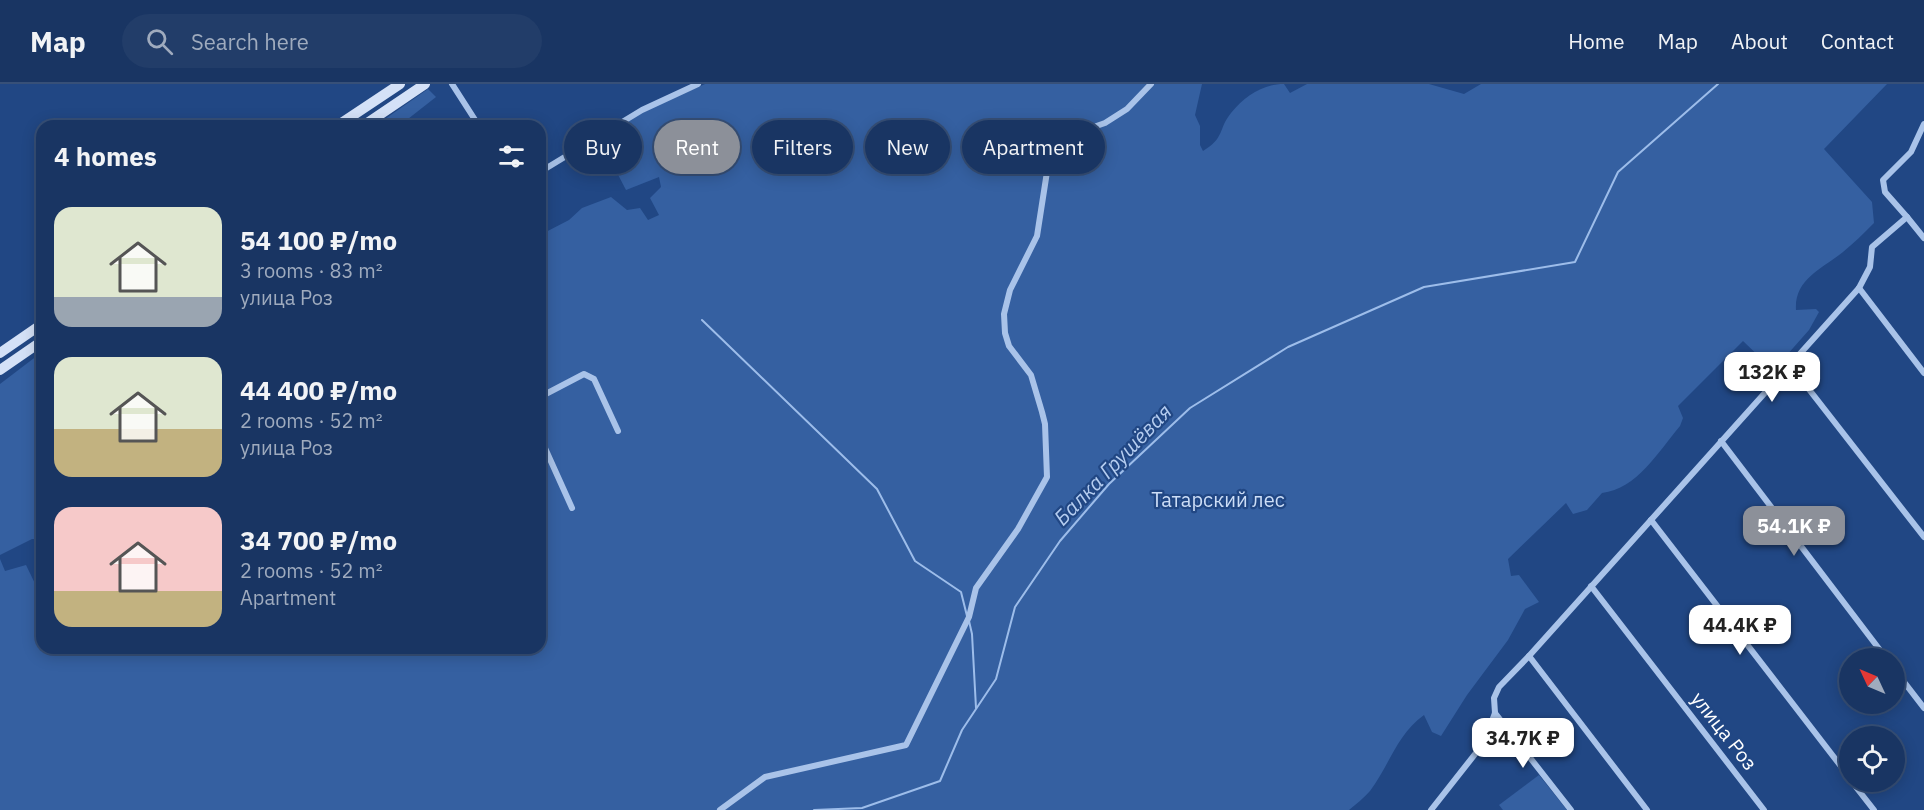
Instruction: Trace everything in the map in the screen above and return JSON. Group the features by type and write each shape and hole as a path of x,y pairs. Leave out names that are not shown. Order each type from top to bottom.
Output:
{"main road":[{"path":"346,120 400,84"},
{"path":"372,120 425,84"},
{"path":"0,353 36,328"},
{"path":"0,370 36,345"}],"street":[{"path":"452,84 475,120"},
{"path":"546,168 642,110 698,84"},
{"path":"720,810 765,777 906,744 969,617 976,588 1018,529 1047,477 1043,418 1031,375 1009,346 1005,333 1004,314 1010,290 1037,236 1049,159 1062,138 1105,123 1127,109 1152,84"},
{"path":"1924,124 1911,152 1883,180 1884,192 1924,238"},
{"path":"1436,808 1483,744 1495,713 1494,698 1498,687 1859,288 1870,267 1872,247 1907,217"},
{"path":"1859,288 1924,373"},
{"path":"1790,365 1924,537"},
{"path":"546,394 584,374 594,379 618,431"},
{"path":"1721,441 1878,648"},
{"path":"546,450 572,508"},
{"path":"1651,520 1839,764"},
{"name":"улица Роз","path":"1591,586 1764,810"},
{"path":"1528,656 1647,810"},
{"path":"1905,683 1924,708"},
{"path":"1495,713 1570,810"},
{"path":"1860,792 1874,810"}],"green space":[{"name":"Татарский лес","path":"705,84 1202,84 1195,115 1200,126 1200,145 1203,151 1215,142 1227,119 1242,101 1269,86 1284,84 1290,93 1307,84 1429,84 1464,94 1481,84 1887,84 1824,149 1872,202 1874,223 1855,242 1804,283 1797,299 1796,310 1816,309 1819,312 1809,330 1777,366 1768,365 1743,341 1678,406 1683,418 1680,426 1646,468 1626,484 1602,493 1587,510 1573,514 1566,503 1508,559 1511,576 1519,575 1539,602 1525,609 1508,640 1467,695 1441,736 1432,732 1424,715 1407,731 1370,791 1349,810 0,810 0,559 5,571 26,565 36,586 36,654 546,654 546,232 569,220 582,208 611,197 627,210 640,208 648,220 659,215 650,198 661,187 659,177 626,190 618,174 642,174 642,120 629,120"},
{"path":"428,89 436,97 407,120 384,120"},
{"path":"36,357 36,539 0,555 0,384"},
{"path":"1539,775 1567,810 1503,810 1499,805"}],"waterway":[{"name":"Балка Грушёвая","path":"814,810 862,808 940,781 962,730 996,679 1015,607 1060,541 1109,484 1190,408 1288,347 1424,287 1575,262 1618,172 1718,84"},
{"path":"702,320 877,489 915,561 961,592 967,616"},
{"path":"969,621 972,634 976,708"}]}
